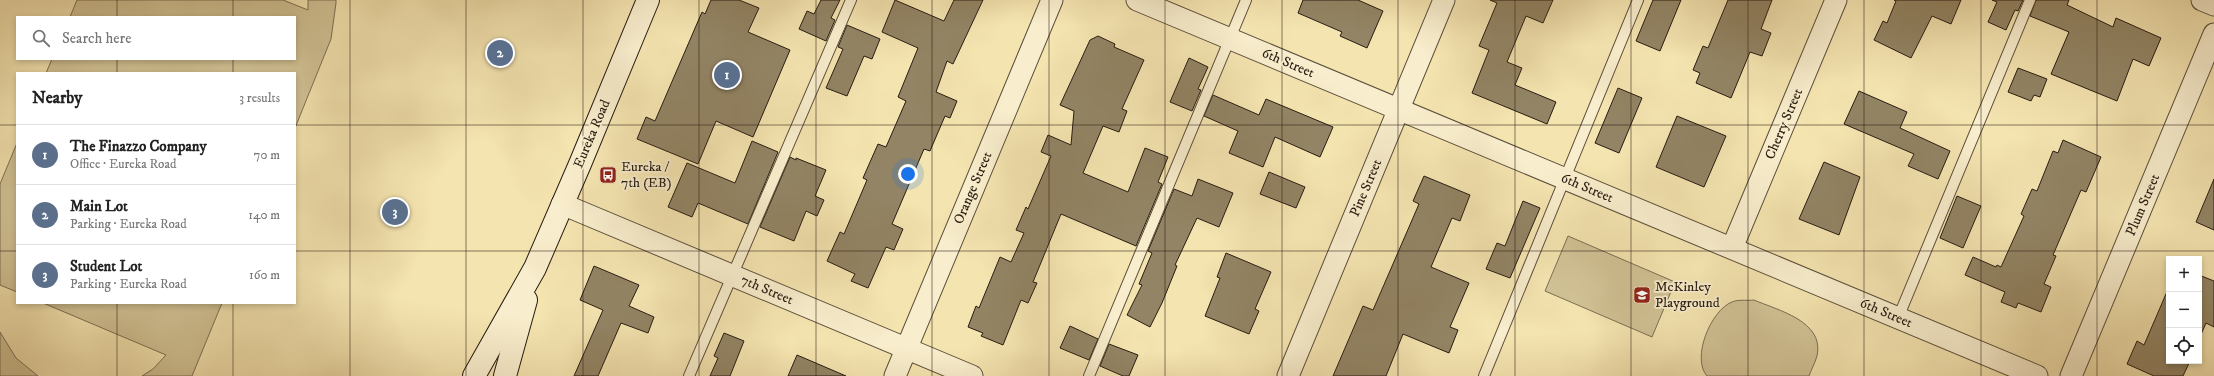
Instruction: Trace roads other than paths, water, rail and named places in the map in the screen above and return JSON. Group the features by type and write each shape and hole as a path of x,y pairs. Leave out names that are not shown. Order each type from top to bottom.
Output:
{"main road":[{"name":"Eureka Road","path":"474,376 535,268 648,0"},
{"name":"Eureka Road","path":"505,376 535,268"}],"street":[{"name":"Orange Street","path":"894,376 1052,0"},
{"name":"6th Street","path":"1137,0 2037,376"},
{"name":"Pine Street","path":"1288,376 1444,0"},
{"name":"Cherry Street","path":"1732,248 1836,0"},
{"path":"2202,0 2214,5"},
{"name":"Plum Street","path":"2071,376 2214,34"},
{"name":"7th Street","path":"562,204 972,376"}],"lane":[{"path":"689,376 851,0"},
{"path":"1089,376 1246,0"},
{"path":"1484,376 1638,0"},
{"path":"1898,318 2030,0"}],"place":[{"name":"Main Lot","path":"500,53"},
{"name":"The Finazzo Company","path":"727,75"},
{"name":"Eureka / 7th (EB)","path":"608,175"},
{"name":"Student Lot","path":"395,212"},
{"name":"McKinley Playground","path":"1642,295"}]}
